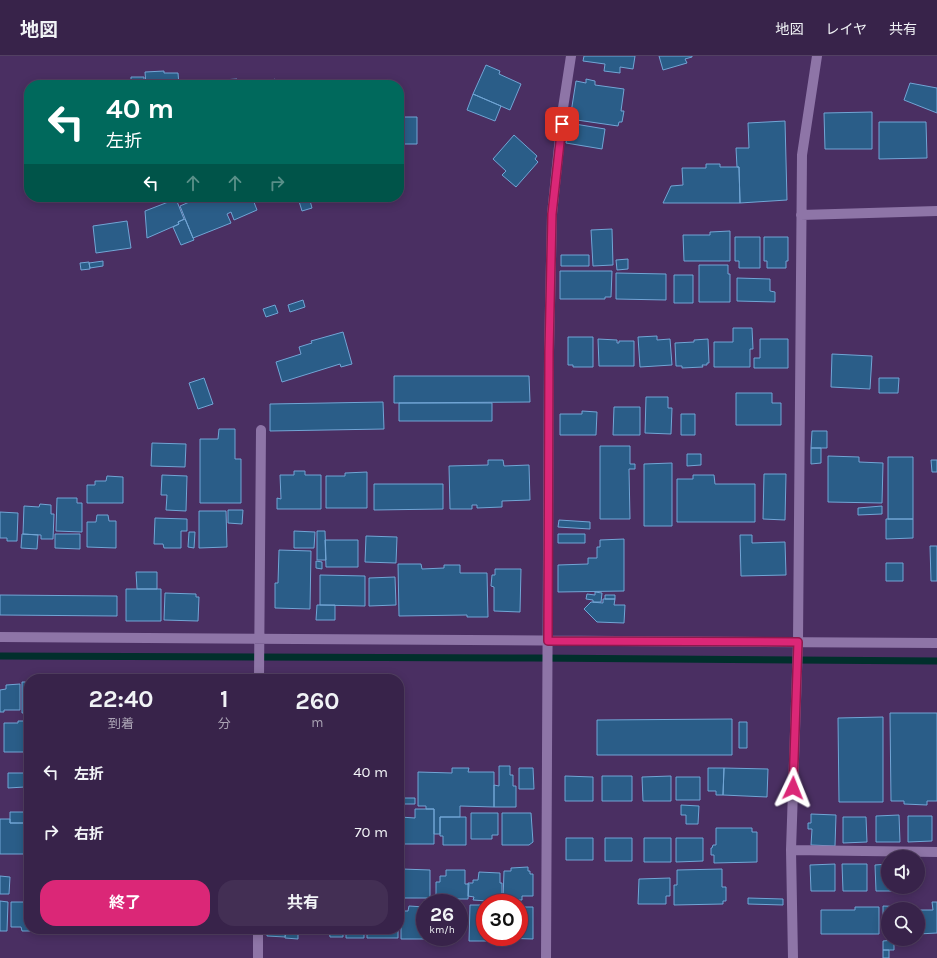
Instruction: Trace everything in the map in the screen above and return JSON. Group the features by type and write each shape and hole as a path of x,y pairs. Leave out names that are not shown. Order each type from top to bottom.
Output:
{"street":[{"path":"546,958 549,352 552,214 563,108 571,56"},
{"path":"793,958 791,850 798,642 802,155 818,56"},
{"path":"801,215 937,211"},
{"path":"259,674 260,430"},
{"path":"0,637 937,643"},
{"path":"791,850 937,852"},
{"path":"258,934 258,958"}],"building":[{"path":"584,56 635,56 633,69 620,67 620,73 604,71 605,64 583,61"},
{"path":"659,56 692,57 685,59 687,63 663,70"},
{"path":"486,65 500,71 499,74 521,84 510,110 473,94"},
{"path":"164,71 164,73 178,73 179,80 146,80 145,72"},
{"path":"131,77 144,77 144,80 131,80"},
{"path":"586,79 595,81 595,85 624,89 621,111 624,111 622,122 619,122 618,126 570,119 576,81 586,83"},
{"path":"910,83 937,88 937,113 904,100"},
{"path":"473,94 501,106 495,121 467,110"},
{"path":"872,112 872,149 825,149 824,113"},
{"path":"404,117 417,117 417,144 404,144"},
{"path":"785,121 787,200 740,203 739,167 737,167 736,148 749,148 748,123"},
{"path":"879,122 926,122 927,158 879,159"},
{"path":"569,123 605,129 602,149 566,143"},
{"path":"514,135 537,156 535,159 538,162 516,187 502,175 506,171 493,159"},
{"path":"706,164 720,164 720,167 739,167 740,203 663,203 671,186 683,185 682,168 706,168"},
{"path":"168,202 177,202 184,219 178,222 179,224 147,238 145,211"},
{"path":"189,202 254,202 257,210 234,220 231,212 227,214 231,223 193,238 180,206"},
{"path":"299,202 310,202 312,208 302,211"},
{"path":"185,219 194,240 181,245 173,227 179,224 178,222"},
{"path":"127,221 131,248 96,253 93,226"},
{"path":"612,229 613,265 593,266 591,230"},
{"path":"730,231 730,261 684,261 683,235 710,235 710,232"},
{"path":"735,237 760,237 760,268 739,268 739,261 735,261"},
{"path":"764,237 788,237 788,261 786,261 786,268 767,268 767,261 764,261"},
{"path":"561,255 589,255 589,266 561,266"},
{"path":"628,259 628,269 617,270 616,260"},
{"path":"103,261 103,266 90,268 89,263"},
{"path":"89,262 90,269 81,270 80,263"},
{"path":"699,265 728,265 728,274 730,274 730,302 699,302"},
{"path":"560,271 612,271 611,297 605,297 605,299 560,299"},
{"path":"616,273 666,274 666,300 616,299"},
{"path":"674,275 693,275 693,303 674,303"},
{"path":"737,278 770,279 770,291 775,292 775,302 737,301"},
{"path":"303,300 305,307 290,312 288,305"},
{"path":"275,305 278,313 266,317 263,309"},
{"path":"733,328 752,328 753,349 750,349 750,367 714,367 714,342 733,342"},
{"path":"343,332 352,364 341,367 340,364 282,382 276,362 301,354 299,347 312,343 311,341"},
{"path":"657,336 657,340 670,339 672,365 640,367 638,337"},
{"path":"568,337 593,337 593,367 573,367 573,365 568,365"},
{"path":"598,339 617,340 617,343 619,343 619,341 634,341 634,366 599,366"},
{"path":"708,339 709,363 707,363 707,365 702,365 703,367 682,368 682,366 676,366 675,343 694,342 694,340"},
{"path":"760,339 788,339 788,368 754,368 754,358 760,358"},
{"path":"832,354 872,356 870,389 831,387"},
{"path":"394,376 529,376 530,402 394,403"},
{"path":"204,378 213,404 198,409 189,383"},
{"path":"879,378 899,378 898,393 879,393"},
{"path":"736,393 772,393 772,403 781,403 781,425 736,425"},
{"path":"646,397 668,397 668,408 672,408 671,434 645,433"},
{"path":"383,402 384,429 270,431 270,404"},
{"path":"399,403 492,403 492,421 399,421"},
{"path":"614,407 640,407 640,435 613,435"},
{"path":"582,411 597,412 596,435 560,435 560,414 582,414"},
{"path":"681,414 695,414 695,435 681,435"},
{"path":"219,429 235,429 235,459 241,459 241,503 200,503 200,439 218,439"},
{"path":"812,431 827,431 827,448 811,448"},
{"path":"152,443 186,444 185,467 151,466"},
{"path":"600,446 630,446 630,464 635,464 635,469 629,469 630,519 600,519"},
{"path":"811,448 821,448 821,463 811,464"},
{"path":"687,454 701,454 701,465 687,466"},
{"path":"828,456 859,457 859,462 883,463 882,503 828,502"},
{"path":"888,457 913,457 913,519 888,519"},
{"path":"488,460 503,460 504,466 529,465 530,500 502,501 502,507 477,508 477,505 472,505 472,509 450,509 449,466 488,465"},
{"path":"931,460 937,460 937,472 932,472"},
{"path":"672,463 672,526 644,526 644,464"},
{"path":"294,471 305,471 305,475 321,475 321,509 277,509 277,498 281,499 280,475 294,475"},
{"path":"367,472 367,508 326,508 326,476 345,476 345,473"},
{"path":"764,474 786,474 785,520 763,519"},
{"path":"162,475 187,476 186,511 166,510 167,495 161,495"},
{"path":"693,475 714,475 715,484 755,484 755,522 677,522 677,479 693,479"},
{"path":"107,476 123,477 123,503 87,503 87,485 95,485 95,481 106,481"},
{"path":"374,484 443,484 443,509 374,510"},
{"path":"57,498 77,498 77,503 82,503 82,532 56,531"},
{"path":"40,504 51,505 51,514 54,514 53,539 41,539 41,535 23,534 24,506 39,507"},
{"path":"882,506 882,514 858,515 858,508"},
{"path":"228,510 243,510 242,524 228,523"},
{"path":"199,511 226,511 227,547 199,548"},
{"path":"0,512 18,513 17,541 7,541 7,538 0,538"},
{"path":"97,515 108,515 109,521 116,521 116,548 87,547 87,522 96,522"},
{"path":"155,518 187,519 187,531 181,531 181,548 164,548 163,544 154,544"},
{"path":"886,519 913,519 913,538 886,539"},
{"path":"559,520 590,522 590,529 558,527"},
{"path":"294,531 315,532 314,548 294,548"},
{"path":"317,531 325,531 326,560 317,560"},
{"path":"189,532 195,532 194,548 188,547"},
{"path":"22,534 38,535 37,549 21,548"},
{"path":"55,534 80,534 80,549 55,548"},
{"path":"558,534 585,534 585,543 558,543"},
{"path":"740,535 752,535 752,543 785,542 786,575 741,576"},
{"path":"366,536 397,537 396,563 365,562"},
{"path":"624,539 624,591 558,592 558,565 588,564 588,558 597,558 597,547 600,547 600,540"},
{"path":"325,540 358,540 358,567 326,567"},
{"path":"930,546 937,546 937,581 931,581"},
{"path":"279,550 311,551 310,609 275,608 275,583 278,583"},
{"path":"316,561 322,562 322,569 316,568"},
{"path":"886,563 903,563 903,581 886,581"},
{"path":"398,564 421,564 422,569 444,568 444,565 460,565 460,573 487,573 488,617 467,617 467,615 399,616"},
{"path":"495,569 521,569 520,612 494,611 494,587 491,586 492,575 495,575"},
{"path":"136,572 157,572 157,589 137,589"},
{"path":"320,575 365,576 365,606 320,605"},
{"path":"395,577 396,605 369,606 369,578"},
{"path":"126,589 161,589 161,621 126,621"},
{"path":"595,592 602,593 601,602 593,602 593,600 586,599 587,594 595,595"},
{"path":"165,593 196,594 196,597 199,597 198,621 164,620"},
{"path":"0,595 117,596 117,616 0,615"},
{"path":"605,595 615,595 615,599 605,599"},
{"path":"603,599 615,599 614,605 625,605 624,623 597,622 584,609 591,602 603,603"},
{"path":"317,605 335,605 335,620 316,620"},
{"path":"22,682 24,682 24,713 22,713"},
{"path":"20,684 20,710 4,710 4,712 0,712 0,690 6,689 6,685"},
{"path":"890,713 937,713 937,801 927,801 927,805 904,804 904,801 891,801"},
{"path":"883,717 883,802 839,802 838,718"},
{"path":"732,719 732,755 597,755 597,720"},
{"path":"18,721 24,721 24,752 4,752 4,723 18,723"},
{"path":"739,722 747,722 747,748 739,748"},
{"path":"499,766 510,766 510,775 513,775 513,786 516,786 516,807 494,807 494,785 499,786"},
{"path":"452,768 469,768 468,772 494,772 494,807 460,806 460,817 440,817 440,834 434,834 434,809 426,809 426,806 418,806 418,772 452,773"},
{"path":"519,768 533,768 534,789 519,789"},
{"path":"708,768 724,768 723,795 716,795 716,791 708,791"},
{"path":"724,768 768,769 767,797 723,795"},
{"path":"8,773 24,773 24,787 8,788"},
{"path":"565,776 593,777 593,801 565,801"},
{"path":"602,776 632,776 632,801 602,801"},
{"path":"671,776 671,801 643,801 642,777"},
{"path":"676,777 700,777 700,800 676,800"},
{"path":"404,798 415,798 415,804 404,804"},
{"path":"681,805 699,806 698,824 686,824 686,815 681,815"},
{"path":"415,809 434,809 434,844 404,844 404,817 415,818"},
{"path":"10,812 24,812 24,823 10,823"},
{"path":"471,813 498,813 498,835 492,835 492,839 471,839"},
{"path":"502,813 531,813 533,842 529,845 502,845"},
{"path":"811,814 836,815 835,846 811,845 812,829 808,829 808,823 811,823"},
{"path":"899,815 900,842 876,842 876,816"},
{"path":"908,816 932,816 932,841 908,842"},
{"path":"440,817 466,817 466,845 443,845 443,836 440,836"},
{"path":"843,817 866,817 867,842 843,843"},
{"path":"0,819 10,819 10,823 24,823 24,854 0,854"},
{"path":"716,828 752,828 752,832 757,832 757,862 714,863 714,855 711,855 711,848 713,845 716,845"},
{"path":"566,838 593,838 593,860 566,860"},
{"path":"605,838 632,838 632,861 605,861"},
{"path":"644,838 671,838 671,862 644,862"},
{"path":"676,838 703,838 703,861 676,862"},
{"path":"835,864 835,891 811,891 810,865"},
{"path":"842,864 867,864 867,891 843,891"},
{"path":"875,865 881,865 881,891 876,891"},
{"path":"528,867 530,874 533,874 533,896 528,896 528,894 503,894 504,871 511,871 511,868"},
{"path":"404,869 430,870 430,894 416,894 416,898 404,898"},
{"path":"722,869 722,887 726,887 726,901 723,901 723,904 674,905 674,885 677,885 677,870"},
{"path":"446,870 465,870 465,884 469,884 468,899 468,894 436,894 436,882 440,882 440,876 446,876"},
{"path":"479,872 500,873 502,894 476,894 476,900 473,900 474,897 468,896 468,883 473,883 473,880 478,880"},
{"path":"0,876 10,877 9,894 0,894"},
{"path":"670,878 670,896 666,896 666,904 638,904 639,879"},
{"path":"748,898 783,899 783,905 748,904"},
{"path":"0,901 8,902 7,931 0,931"},
{"path":"11,902 24,902 24,931 22,931 21,927 11,927"},
{"path":"932,902 937,902 937,933 925,934 925,910 933,910"},
{"path":"470,905 476,905 476,941 469,941"},
{"path":"409,906 416,906 416,939 401,939 401,934 404,934 404,911 408,911"},
{"path":"528,907 533,907 533,939 528,939"},
{"path":"855,907 879,907 879,934 821,934 821,910 855,910"},
{"path":"267,934 285,934 285,937 267,936"},
{"path":"285,934 298,934 298,939 285,938"},
{"path":"330,934 343,934 343,937 330,937"},
{"path":"346,934 364,934 364,938 346,938"},
{"path":"367,934 398,934 398,938 367,938"},
{"path":"883,946 894,946 894,950 883,950"},
{"path":"883,950 889,950 889,958 883,958"}],"waterway":[{"path":"0,656 937,661"}],"route":[{"path":"562,124 552,214 549,352 548,641 798,642 793,788"}]}
